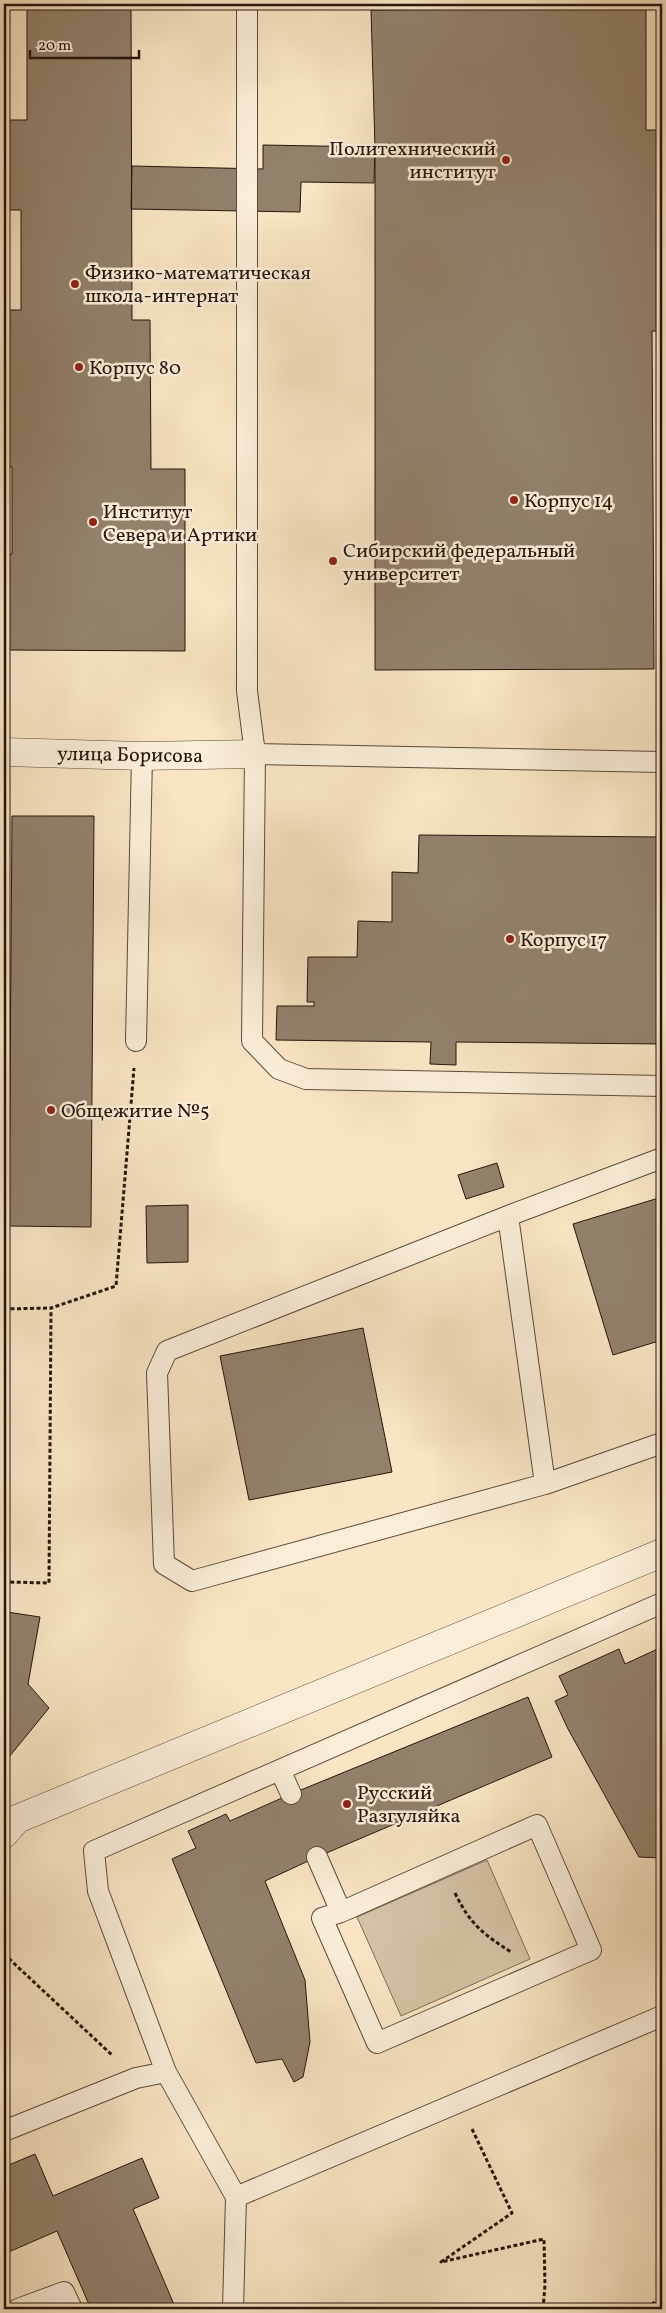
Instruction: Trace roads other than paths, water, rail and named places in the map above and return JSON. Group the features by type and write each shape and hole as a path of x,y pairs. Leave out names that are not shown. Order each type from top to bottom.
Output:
{"street":[{"name":"улица Борисова","path":"4,752 142,756 255,754"},
{"path":"4,1834 17,1819 662,1553"}],"lane":[{"path":"247,4 246,691 255,754 252,1041 279,1069 306,1079 662,1086"},
{"path":"255,754 662,762"},
{"path":"136,1041 142,756"},
{"path":"662,1158 508,1216 167,1351 157,1373 164,1564 192,1581 545,1484 662,1443"},
{"path":"508,1216 545,1484"},
{"path":"233,2309 236,2197 166,2072 98,1891 94,1851 662,1603"},
{"path":"280,1770 291,1794"},
{"path":"536,1824 591,1950 377,2043 322,1918 341,1912 536,1824"},
{"path":"317,1857 341,1912"},
{"path":"236,2197 662,2016"},
{"path":"4,2131 136,2078 166,2072"},
{"path":"18,2309 64,2292 72,2309"}],"place":[{"name":"Политехнический институт","path":"506,160"},
{"name":"Физико-математическая школа-интернат","path":"75,284"},
{"name":"Корпус 80","path":"79,367"},
{"name":"Корпус 14","path":"514,500"},
{"name":"Институт Севера и Артики","path":"93,522"},
{"name":"Сибирский федеральный университет","path":"333,561"},
{"name":"Корпус 17","path":"510,939"},
{"name":"Общежитие №5","path":"51,1110"},
{"name":"Русский Разгуляйка","path":"347,1804"}]}
